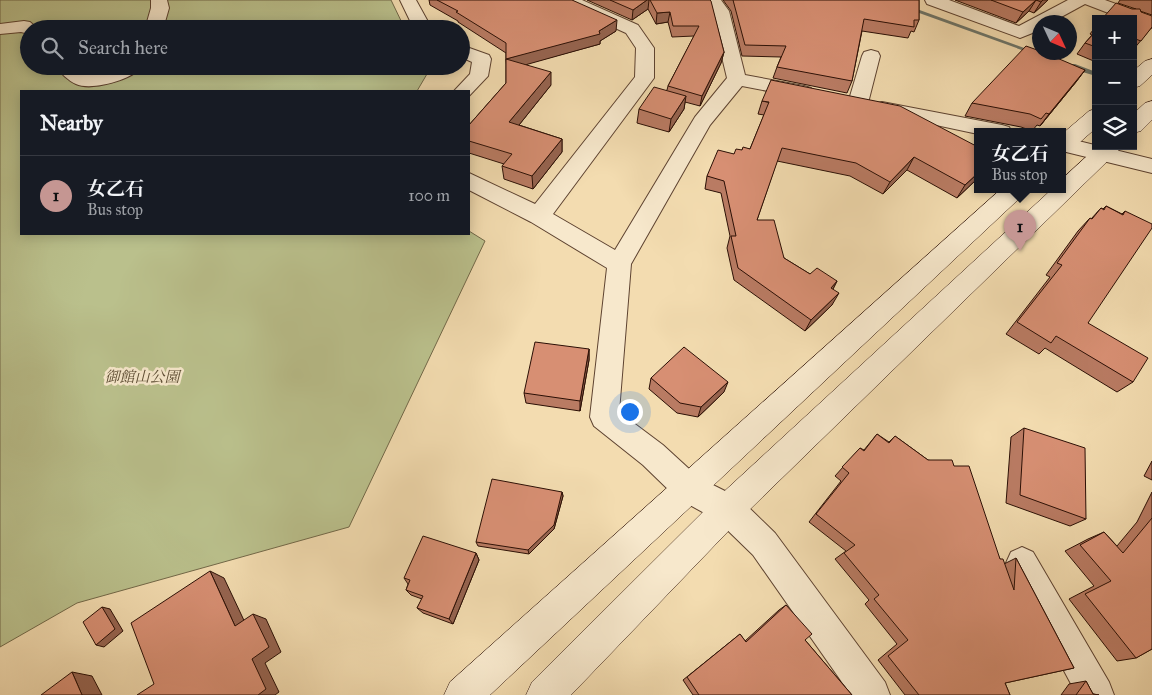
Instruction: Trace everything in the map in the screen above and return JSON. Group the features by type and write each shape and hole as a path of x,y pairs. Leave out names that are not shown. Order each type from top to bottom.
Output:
{"street":[{"path":"157,20 160,8 159,0"},
{"path":"408,0 418,20"},
{"path":"539,216 644,78 645,48 632,29 568,0"},
{"path":"712,0 720,11 737,79"},
{"path":"933,0 1020,33 1081,0"},
{"path":"1089,0 1152,24"},
{"path":"0,29 20,26"},
{"path":"465,90 479,76 482,60 470,54"},
{"path":"840,100 872,56"},
{"path":"1137,78 1152,65"},
{"path":"76,75 82,80 118,75"},
{"path":"737,79 982,128"},
{"path":"737,79 702,122 619,264 604,417 653,455 688,488 728,509 764,544 872,695"},
{"path":"1137,122 1152,108"},
{"path":"1066,142 1092,120"},
{"path":"1066,145 1092,148"},
{"path":"1066,191 1109,150 1152,166"},
{"path":"470,182 539,216 619,264"},
{"path":"463,695 1011,193"},
{"path":"545,695 728,509 1063,193"},
{"path":"1022,563 1096,695"}],"green space":[{"name":"御館山公園","path":"0,0 391,0 401,20 20,20 20,75 426,75 418,90 20,90 20,235 470,235 470,232 485,241 349,527 77,603 0,647"}],"building":[{"path":"437,0 572,0 617,20 599,31 600,34 506,59 506,43 456,12 458,11"},
{"path":"610,0 647,0 633,10"},
{"path":"650,0 711,1 724,52 702,96 668,86 699,26 673,26 670,12 657,13"},
{"path":"733,0 919,0 919,20 914,20 914,27 864,19 852,81 777,67 786,46 745,45"},
{"path":"991,0 1036,0 1023,12"},
{"path":"1116,3 1132,9 1140,9 1141,12 1152,16 1152,27 1141,41 1137,40 1137,15 1106,15"},
{"path":"1092,35 1092,46 1085,43"},
{"path":"1026,46 1032,48 1032,60 1062,60 1085,70 1049,114 1046,113 1041,119 1030,114 972,103"},
{"path":"506,59 551,72 509,122 562,139 532,176 502,166 512,154 470,141 470,124 506,83"},
{"path":"771,80 900,106 974,145 974,177 965,185 914,157 890,182 856,163 782,148 757,220 774,220 784,258 810,274 817,268 837,281 831,288 839,293 811,320 738,268 731,236 736,236 724,181 707,176 718,150 734,154 736,149 742,150 743,147 750,149 769,102 762,101"},
{"path":"654,87 686,96 671,119 639,109"},
{"path":"1106,206 1123,215 1125,211 1152,224 1152,228 1088,323 1148,358 1133,382 1056,336 1051,343 1017,322 1062,265 1057,263 1090,218 1092,219 1101,208 1104,210"},
{"path":"535,342 589,349 580,401 524,393"},
{"path":"684,347 728,382 701,407 680,403 651,378"},
{"path":"1024,428 1085,448 1086,519 1020,495"},
{"path":"877,434 889,443 895,436 928,460 952,460 954,466 969,466 1000,559 1003,559 1014,590 1016,558 1074,668 1005,683 1010,695 919,695 888,656 908,640 874,599 879,595 844,553 855,545 816,514 849,473 842,467 860,448 864,451"},
{"path":"492,479 562,492 554,525 528,550 476,542"},
{"path":"1152,518 1152,649 1136,658 1085,594 1111,581 1080,545 1104,532 1123,553"},
{"path":"423,536 476,553 449,619 417,608 423,596 406,590 410,580 404,578"},
{"path":"210,571 235,626 253,614 269,647 252,659 266,689 258,695 137,695 154,684 131,623"},
{"path":"786,605 812,634 805,640 852,695 699,695 687,677 740,634 746,642"},
{"path":"102,607 115,629 96,645 83,622"},
{"path":"72,672 82,695 41,695"},
{"path":"1086,681 1093,694 1099,695 1076,695"}],"waterway":[{"path":"886,0 1032,52"},
{"path":"1072,66 1092,73"}],"place":[{"name":"女乙石","path":"1020,251"}]}
